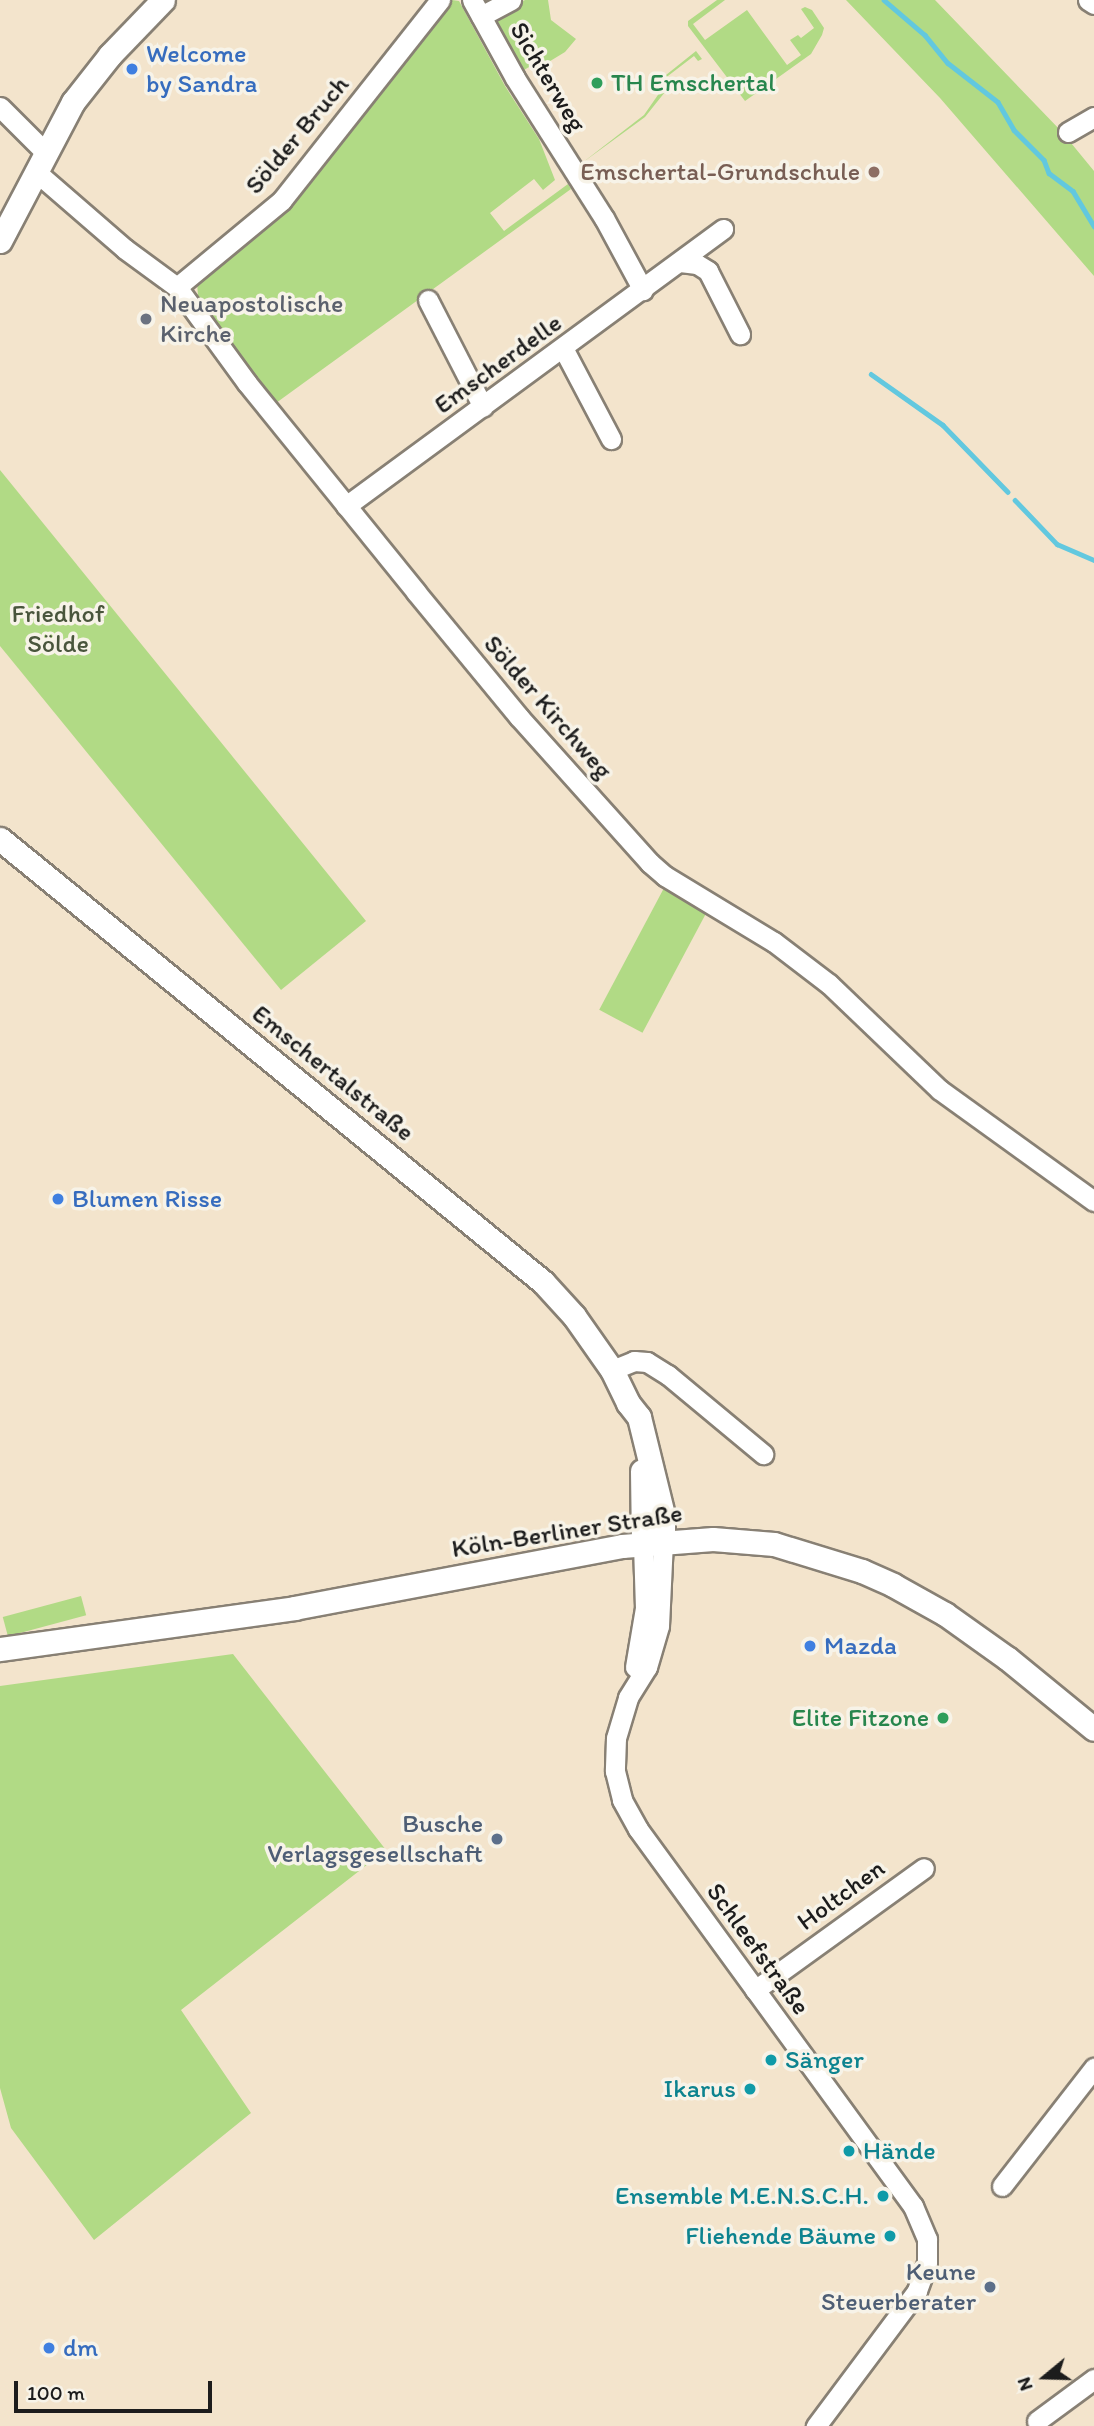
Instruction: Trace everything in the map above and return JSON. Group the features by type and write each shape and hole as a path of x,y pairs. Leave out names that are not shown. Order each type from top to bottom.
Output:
{"main road":[{"path":"0,241 40,161 89,79 163,0"},
{"name":"Emschertalstraße","path":"0,839 516,1257 574,1315 612,1370 628,1403 639,1417 663,1515 653,1542"},
{"name":"Köln-Berliner Straße","path":"0,1649 294,1608 569,1554 653,1542 713,1539 774,1544 872,1576 945,1614 1007,1658 1094,1729"}],"street":[{"name":"Sölder Bruch","path":"177,287 282,200 440,0"},
{"path":"476,8 511,0"},
{"path":"1088,0 1094,4"},
{"name":"Sichterweg","path":"476,8 515,78 604,218 643,290"},
{"name":"Sölder Kirchweg","path":"0,107 40,161 125,249 177,287 247,383 519,717 665,876 774,942 829,984 940,1090 1094,1201"},
{"path":"1068,132 1094,117"},
{"name":"Emscherdelle","path":"346,506 723,229"},
{"path":"680,262 696,264 708,271 740,334"},
{"path":"428,300 483,407"},
{"path":"564,348 611,439"},
{"path":"612,1370 634,1361 647,1362 668,1375 763,1454"},
{"name":"Schleefstraße","path":"653,1542 659,1626 647,1667 628,1698 620,1720 615,1753 622,1800 638,1829 913,2206 927,2239 927,2263 917,2291 816,2426"},
{"name":"Holtchen","path":"755,1990 925,1868"},
{"path":"1002,2186 1094,2068"},
{"path":"1037,2421 1094,2379"}],"green space":[{"path":"452,0 459,1 505,86 539,139 555,180 543,190 534,179 490,213 504,231 568,184 571,189 276,403 198,296 197,282 266,227 297,198"},
{"path":"525,0 548,0 551,20 576,39 565,52 542,66 539,61 524,70 494,17"},
{"path":"717,0 725,0 693,24 705,40 747,10 787,65 801,55 790,40 798,35 801,38 814,28 801,9 805,7 812,10 824,28 822,35 811,54 745,101 688,26 688,21"},
{"path":"846,0 935,0 1062,132 1094,171 1094,276 940,98"},
{"path":"696,51 702,59 698,61 694,56 664,79 669,87 645,117 582,163 644,115 660,92 661,79"},
{"name":"Friedhof Sölde","path":"0,470 366,921 281,990 0,646"},
{"path":"664,888 707,911 642,1033 599,1010"},
{"path":"81,1596 86,1615 8,1636 3,1617"},
{"path":"233,1654 386,1850 181,2010 251,2113 94,2240 11,2128 0,2088 0,1686"}],"waterway":[{"path":"884,0 925,35 948,63 998,102 1014,130 1044,160 1049,173 1073,191 1094,226"},
{"name":"Emscherdelle","path":"871,374 943,425 1008,492"},
{"name":"Emscherdelle","path":"1015,500 1057,544 1094,560"}],"place":[{"name":"Welcome by Sandra","path":"132,69"},
{"name":"TH Emschertal","path":"597,83"},
{"name":"Emschertal-Grundschule","path":"874,172"},
{"name":"Neuapostolische Kirche","path":"146,319"},
{"name":"Blumen Risse","path":"58,1199"},
{"name":"Mazda","path":"810,1646"},
{"name":"Elite Fitzone","path":"943,1718"},
{"name":"Busche Verlagsgesellschaft","path":"497,1839"},
{"name":"Sänger","path":"771,2060"},
{"name":"Ikarus","path":"750,2089"},
{"name":"Hände","path":"849,2151"},
{"name":"Ensemble M.E.N.S.C.H.","path":"883,2196"},
{"name":"Fliehende Bäume","path":"890,2236"},
{"name":"Keune Steuerberater","path":"990,2287"},
{"name":"dm","path":"49,2348"}]}
